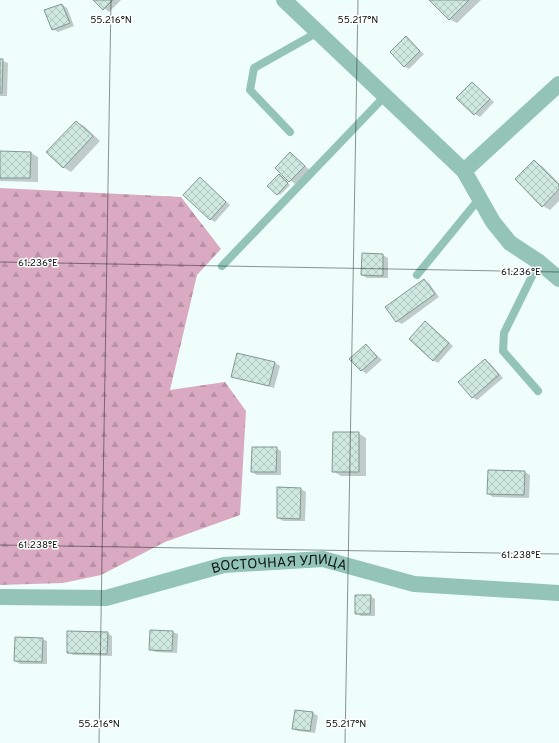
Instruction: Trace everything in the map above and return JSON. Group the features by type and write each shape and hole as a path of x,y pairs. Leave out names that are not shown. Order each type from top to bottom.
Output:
{"street":[{"path":"284,0 464,171 493,222 510,243 539,262 559,279"},
{"path":"464,171 559,84"},
{"name":"ВОСТОЧНАЯ УЛИЦА","path":"0,597 106,598 224,565 323,559 414,584 559,593"}],"lane":[{"path":"290,132 250,90 254,68 318,32"},
{"path":"222,266 385,96"},
{"path":"417,275 479,199"},
{"path":"538,392 503,351 504,333 539,262"}],"green space":[{"path":"0,188 181,197 221,249 197,275 170,390 225,382 246,411 240,515 165,542 101,575 63,583 0,585"}],"building":[{"path":"93,0 113,0 103,10"},
{"path":"429,0 469,0 449,20"},
{"path":"62,4 70,23 52,30 44,10"},
{"path":"406,36 420,51 404,67 390,52"},
{"path":"0,59 3,59 2,93 0,93"},
{"path":"472,82 490,99 474,115 456,98"},
{"path":"76,121 93,136 63,168 46,152"},
{"path":"0,151 31,152 30,178 0,178"},
{"path":"290,152 305,166 289,182 275,168"},
{"path":"534,160 559,185 559,189 542,207 515,179"},
{"path":"279,174 288,183 277,195 267,186"},
{"path":"200,177 226,202 210,220 183,195"},
{"path":"362,253 383,254 383,276 361,275"},
{"path":"424,279 435,294 396,322 385,307"},
{"path":"425,321 449,343 433,361 409,339"},
{"path":"366,344 377,357 361,371 349,359"},
{"path":"237,353 275,362 269,386 231,377"},
{"path":"485,359 499,375 472,398 458,382"},
{"path":"333,432 359,432 359,472 332,472"},
{"path":"252,447 277,447 276,472 251,472"},
{"path":"488,470 525,471 524,495 487,494"},
{"path":"277,487 301,488 300,519 277,518"},
{"path":"355,595 371,595 370,614 355,614"},
{"path":"150,630 173,631 172,651 149,650"},
{"path":"67,631 108,632 107,654 67,653"},
{"path":"15,637 43,638 42,662 14,661"},
{"path":"295,710 313,712 310,731 292,729"}]}
